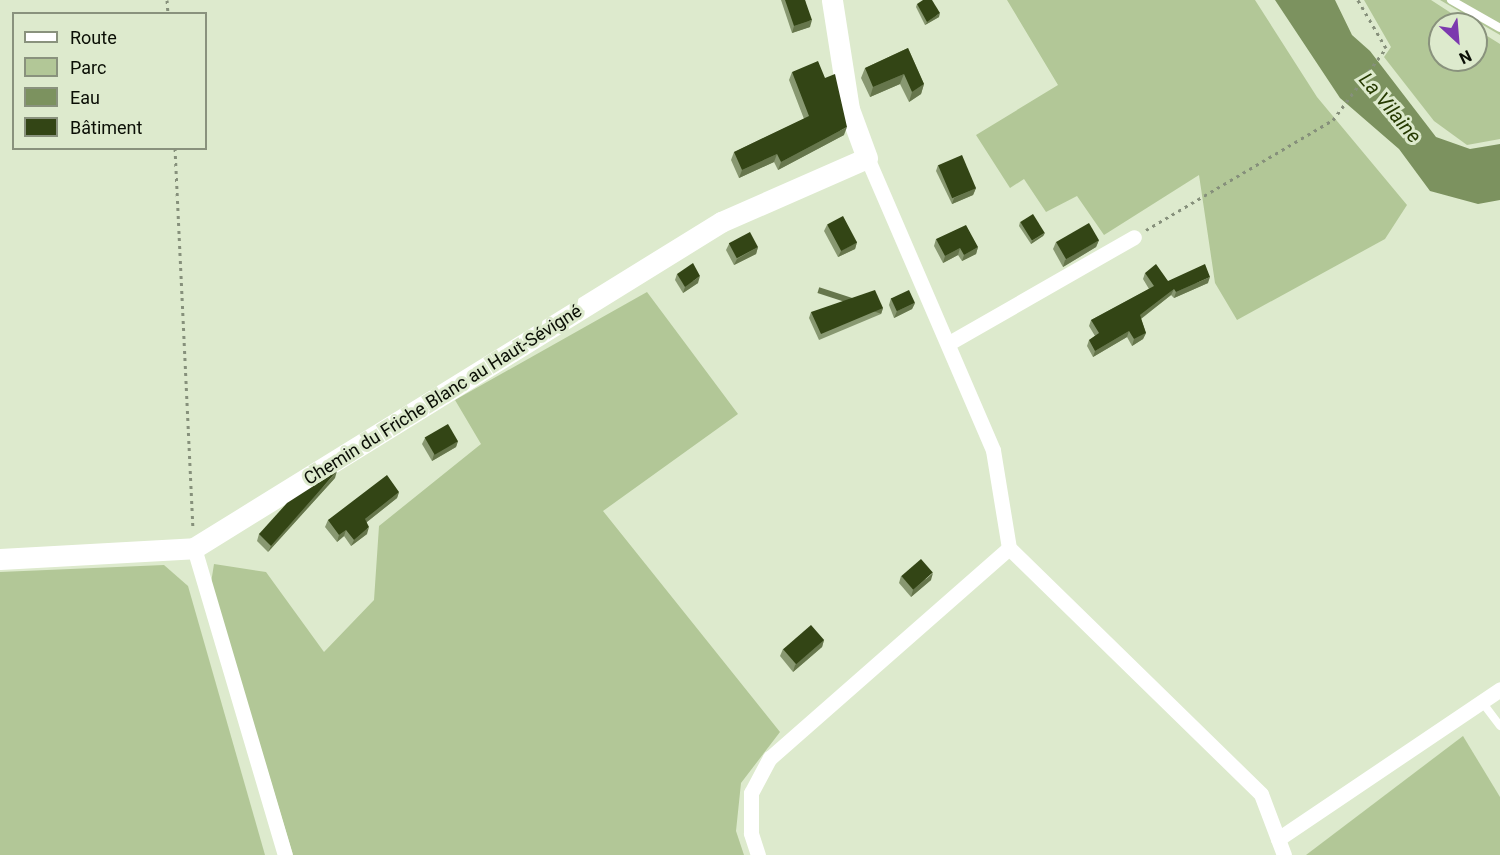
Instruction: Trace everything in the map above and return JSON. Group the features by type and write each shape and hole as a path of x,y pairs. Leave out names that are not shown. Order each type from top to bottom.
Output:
{"street":[{"path":"832,0 849,109 867,158 950,343 993,450 1010,548 1261,794 1284,855"},
{"name":"Chemin du Friche Blanc au Haut-Sévigné","path":"0,559 194,548 721,222 867,158"},
{"path":"950,343 1134,237"},
{"path":"194,548 285,855"},
{"path":"759,855 751,832 751,793 770,758 1010,548"},
{"path":"1278,839 1500,689"}],"lane":[{"path":"1451,0 1500,28"},
{"path":"1482,702 1500,726"}],"path":[{"path":"1134,237 1333,120 1386,48 1358,0"},
{"path":"175,150 194,548"}],"green space":[{"path":"1007,0 1255,0 1317,97 1407,205 1385,239 1237,320 1215,283 1199,175 1104,235 1077,196 1046,212 1024,179 1010,188 976,135 1058,85"},
{"path":"1364,0 1431,0 1450,12 1428,12 1428,72 1488,72 1488,36 1500,44 1500,139 1467,145 1434,121 1384,57 1391,47"},
{"path":"1440,0 1500,0 1500,35 1488,28 1488,12 1461,12"},
{"path":"647,292 738,414 603,511 780,732 741,783 736,831 744,855 293,855 211,583 214,564 266,572 324,652 374,600 379,526 481,444 455,400"},
{"path":"164,565 188,586 265,855 0,855 0,572"},
{"path":"1463,736 1500,797 1500,855 1306,855"}],"water":[{"name":"La Vilaine","path":"1275,0 1335,0 1352,35 1370,51 1436,137 1470,149 1500,144 1500,200 1478,204 1430,191 1399,149 1340,98"}],"building":[{"path":"785,0 805,0 812,20 794,26"},
{"path":"923,0 932,0 940,13 927,22 917,4"},
{"path":"908,48 924,84 912,92 904,74 873,87 865,68"},
{"path":"818,61 825,78 835,74 847,127 781,162 777,154 742,170 734,152 809,116 792,72"},
{"path":"962,155 976,188 952,198 938,165"},
{"path":"1033,214 1045,233 1032,241 1020,222"},
{"path":"843,216 857,242 841,251 827,224"},
{"path":"1089,223 1099,240 1066,259 1056,242"},
{"path":"966,225 978,247 964,255 960,248 945,256 936,239"},
{"path":"750,232 758,247 737,258 729,243"},
{"path":"693,263 700,276 685,287 677,274"},
{"path":"1156,264 1168,281 1205,264 1210,277 1176,292 1174,289 1140,315 1146,333 1134,339 1129,331 1095,351 1089,340 1099,333 1091,320 1154,286 1145,273"},
{"path":"875,290 883,308 821,334 811,312"},
{"path":"909,290 915,303 897,311 891,298"},
{"path":"448,424 458,441 435,455 425,438"},
{"path":"337,471 271,546 259,534 287,503"},
{"path":"387,475 399,492 365,519 369,527 354,540 346,530 339,535 328,520"},
{"path":"921,559 933,573 913,590 901,576"},
{"path":"811,625 824,640 796,664 783,649"}]}
